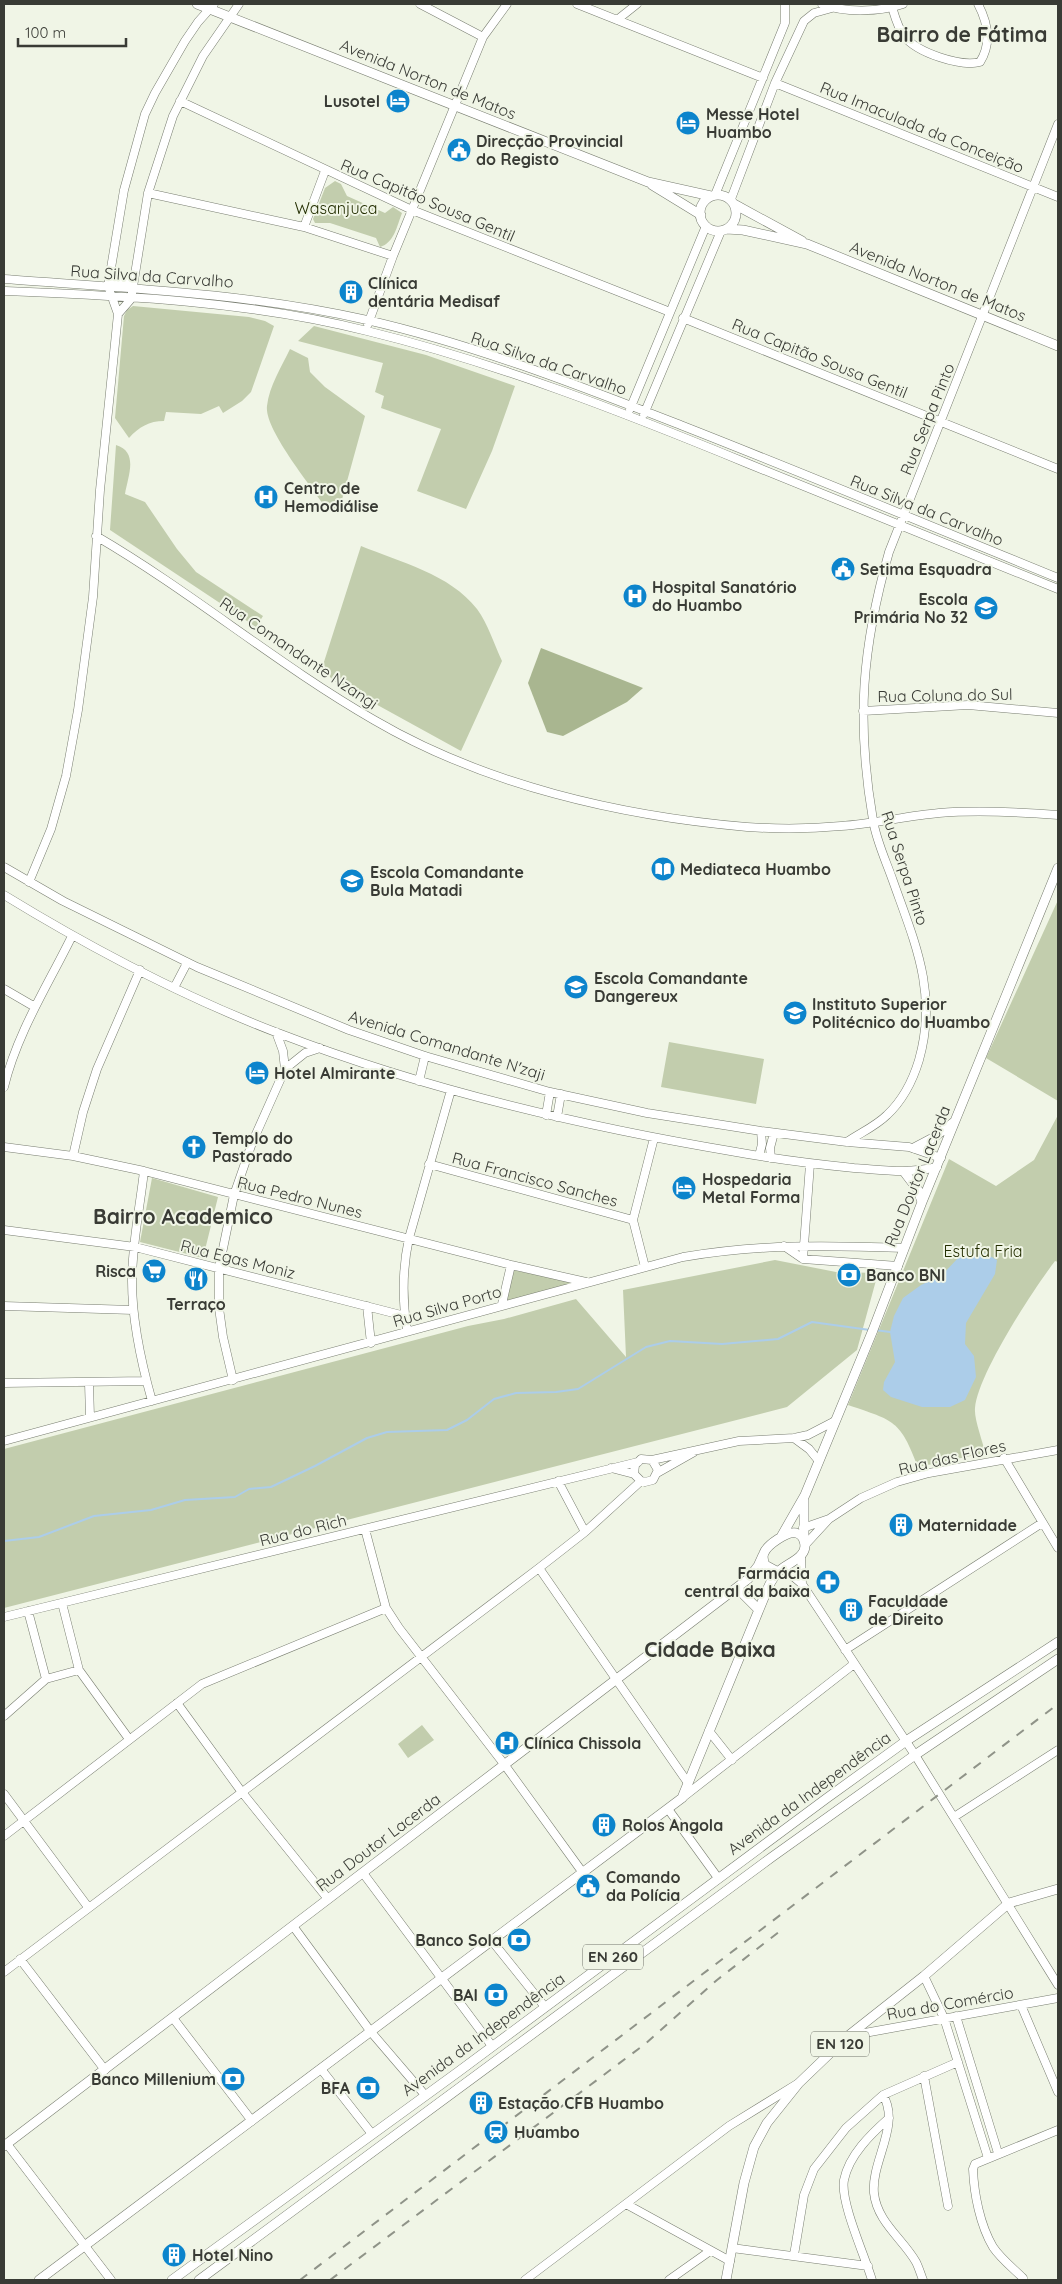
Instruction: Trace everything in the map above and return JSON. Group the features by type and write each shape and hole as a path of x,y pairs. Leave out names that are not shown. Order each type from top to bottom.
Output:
{"main road":[{"name":"Avenida Norton de Matos","path":"197,4 212,6 229,16 648,182 713,195"},
{"name":"Avenida Norton de Matos","path":"648,182 700,215"},
{"path":"713,195 732,201 736,218 723,230 706,226 700,215 704,202 713,195"},
{"name":"Avenida Norton de Matos","path":"732,201 806,244"},
{"name":"Avenida Norton de Matos","path":"723,230 742,230 806,244 1058,346"},
{"name":"Rua Doutor Lacerda","path":"780,1538 805,1495 1058,868"},
{"path":"914,1148 933,1138 956,1120"},
{"path":"905,1173 918,1190 922,1202"},
{"name":"Rua Doutor Lacerda","path":"804,1542 805,1495"},
{"name":"Rua Doutor Lacerda","path":"5,2145 737,1588 750,1577 766,1550 780,1538 803,1528"},
{"path":"39,2280 682,1798 758,1609 781,1570 801,1555 804,1542 796,1533 791,1533"},
{"path":"763,1555 764,1565 781,1570"},
{"path":"737,1588 758,1609"},
{"name":"Avenida da Independência","path":"172,2280 458,2072 815,1806 906,1741 1058,1642"},
{"name":"Avenida da Independência","path":"200,2280 825,1819 915,1754 1058,1660"},
{"path":"1000,1681 1010,1692"},
{"path":"827,1798 837,1811"},
{"path":"815,1806 825,1819"},
{"name":"EN 120","path":"726,2280 744,2183 754,2147 767,2123 799,2083 848,2036 924,1976 1009,1903 1058,1889"},
{"path":"636,1940 645,1950"},
{"path":"458,2072 468,2083"},
{"path":"311,2178 322,2191"},
{"path":"191,2267 200,2280"}],"street":[{"path":"118,314 130,299 133,288 148,193 164,141 180,102 203,56 239,4"},
{"path":"420,4 483,37"},
{"path":"366,330 393,256 483,37 507,4"},
{"path":"577,4 763,78"},
{"path":"617,20 637,4"},
{"path":"713,195 785,23 785,4"},
{"path":"822,4 832,8"},
{"path":"732,201 776,83 804,21 814,13 832,8 892,7 903,4"},
{"path":"892,7 905,38 936,55 970,65 980,62 987,52 988,43 985,24 978,4"},
{"path":"29,882 51,829 66,776 78,710 93,597 96,536 118,314 108,286 124,190 145,114 155,93 185,41 212,6"},
{"name":"Rua Imaculada da Conceição","path":"776,83 1058,197"},
{"name":"Rua Capitão Sousa Gentil","path":"180,102 412,210 670,312"},
{"name":"Rua Serpa Pinto","path":"847,1142 887,1115 900,1099 915,1073 926,1037 928,1004 924,978 911,933 873,822 862,710 864,664 875,601 889,552 940,421 984,316 1058,124"},
{"path":"304,227 326,171"},
{"path":"148,193 304,227 393,256"},
{"path":"628,416 706,226"},
{"path":"641,421 683,318 723,230"},
{"path":"110,267 115,280 119,282 131,280 137,269"},
{"name":"Rua Silva da Carvalho","path":"4,279 242,297 369,320 491,355 632,406 854,494 1058,578"},
{"name":"Rua Silva da Carvalho","path":"4,291 179,301 299,316 366,330 487,366 628,416 1058,588"},
{"path":"179,301 180,291"},
{"path":"240,308 242,297"},
{"name":"Rua Capitão Sousa Gentil","path":"683,318 1058,469"},
{"path":"428,348 432,338"},
{"path":"487,366 491,355"},
{"path":"781,477 785,467"},
{"path":"849,504 854,494"},
{"name":"Rua Comandante Nzangi","path":"96,536 162,578 318,686 368,717 421,744 474,767 568,797 667,817 749,827 840,826 941,813 1018,812 1058,816"},
{"path":"962,549 966,540"},
{"path":"1026,576 1030,566"},
{"name":"Rua Coluna do Sul","path":"862,710 968,705 1058,712"},
{"name":"Avenida Comandante N'zaji","path":"4,867 63,902 187,963 340,1027 425,1056 550,1092 647,1113 774,1133 914,1148 939,1162"},
{"path":"4,895 72,936 140,970 276,1032 419,1082 546,1115 654,1138 771,1158 810,1164 905,1173 939,1162"},
{"path":"4,1087 6,1066 72,936"},
{"path":"175,986 187,963"},
{"path":"73,1156 83,1112 97,1069 140,970"},
{"path":"4,989 35,1007"},
{"path":"276,1032 285,1069"},
{"path":"233,1380 223,1338 219,1308 219,1268 234,1194 252,1143 285,1069 305,1053 320,1048"},
{"path":"419,1082 425,1056"},
{"path":"407,1330 402,1287 408,1238 451,1090"},
{"path":"546,1115 550,1092"},
{"path":"557,1117 561,1094"},
{"path":"759,1156 762,1144 761,1131"},
{"path":"771,1158 770,1148 774,1133"},
{"path":"645,1267 633,1220 654,1138"},
{"name":"Rua Pedro Nunes","path":"4,1147 73,1156 144,1171 588,1283"},
{"name":"Rua Francisco Sanches","path":"429,1164 633,1220"},
{"path":"803,1260 810,1164"},
{"path":"144,1171 132,1280 133,1310 146,1381 152,1401"},
{"name":"Rua Egas Moniz","path":"4,1230 135,1247 405,1316"},
{"name":"Rua Silva Porto","path":"4,1440 371,1343 407,1330 683,1257 725,1250 804,1245 904,1248"},
{"path":"784,1246 803,1260 898,1266"},
{"path":"502,1304 511,1265"},
{"path":"4,1306 133,1310"},
{"path":"367,1306 371,1343"},
{"path":"4,1383 146,1381"},
{"path":"89,1383 90,1417"},
{"path":"634,1474 638,1462 645,1458 652,1460 739,1441 794,1438 817,1432 835,1421"},
{"path":"794,1438 809,1449 818,1460"},
{"path":"609,1467 634,1474 641,1481 650,1482 657,1473 703,1448"},
{"name":"Rua das Flores","path":"804,1542 829,1519 861,1498 897,1482 928,1473 1004,1458 1058,1450"},
{"path":"1004,1458 1058,1548"},
{"path":"652,1460 657,1466 657,1473"},
{"name":"Rua do Rich","path":"4,1617 609,1467 638,1462"},
{"path":"558,1481 585,1532"},
{"path":"4,1972 241,1791 422,1658 539,1568 585,1532 641,1481"},
{"name":"Rua das Flores","path":"803,1528 829,1519"},
{"path":"845,1650 1042,1523"},
{"path":"365,1529 386,1608 504,1764 583,1873"},
{"path":"801,1555 802,1584"},
{"path":"539,1568 688,1783"},
{"path":"781,1570 802,1584 915,1754 1058,1985"},
{"path":"62,1603 79,1670 130,1739"},
{"path":"4,1836 202,1684 386,1608"},
{"path":"28,1611 46,1679"},
{"path":"682,1798 854,1664"},
{"path":"4,1716 46,1679 79,1670"},
{"path":"177,1703 241,1791 328,1899"},
{"path":"709,1731 732,1760"},
{"path":"954,1817 1058,1750"},
{"path":"4,1794 88,1907"},
{"path":"668,1809 718,1878"},
{"path":"362,1874 492,2046"},
{"path":"293,1926 371,2032 425,2095"},
{"path":"492,1941 545,2007"},
{"path":"20,1959 105,2070"},
{"path":"924,1976 944,2018 988,2158"},
{"name":"Rua do Comércio","path":"848,2036 1058,1998"},
{"path":"1021,2004 1058,2092"},
{"path":"956,2016 998,2153"},
{"path":"172,2018 252,2121"},
{"path":"794,2255 804,2195 814,2169 846,2128 883,2095 958,2062"},
{"path":"321,2070 372,2134"},
{"path":"924,2076 948,2206"},
{"path":"525,2280 729,2126 799,2083"},
{"path":"883,2095 887,2102 889,2118 874,2193 888,2225 915,2262 924,2280"},
{"path":"872,2280 845,2197 844,2182 851,2162 873,2132 889,2118"},
{"path":"1023,2278 993,2247 984,2227 978,2204 973,2169 975,2164 998,2153 1058,2130"},
{"path":"5,2145 111,2280"},
{"path":"626,2204 710,2251 730,2260"},
{"path":"732,2248 868,2266"},
{"path":"669,2280 710,2251"}],"green space":[{"name":"Wasanjuca","path":"335,181 341,184 347,196 385,213 393,207 402,213 389,242 380,247 376,238 330,223 315,223 313,219 325,188"},
{"path":"133,306 249,317 265,321 274,326 251,392 242,401 223,413 219,406 201,414 166,412 164,421 145,425 129,438 115,418 124,316 127,310"},
{"path":"314,326 426,355 515,386 492,451 466,509 417,491 441,429 381,408 384,396 375,392 383,363 298,341"},
{"path":"290,349 308,358 310,372 325,387 365,416 338,514 326,508 300,473 273,429 268,416 267,406 270,391"},
{"path":"116,445 128,453 130,459 130,472 125,494 145,502 177,549 196,572 263,616 256,627 110,530"},
{"path":"361,546 424,570 453,587 477,609 488,628 502,661 461,751 332,680 323,665"},
{"path":"541,648 643,688 627,702 563,736 547,732 528,683"},
{"path":"1058,900 1058,1101 986,1058"},
{"path":"669,1042 764,1059 756,1104 661,1087"},
{"name":"Estufa Fria","path":"1058,1115 1058,1262 1055,1261 1021,1311 996,1354 978,1393 975,1413 985,1453 918,1467 906,1440 894,1424 886,1419 848,1405 949,1159 996,1186 1034,1160"},
{"path":"152,1178 218,1197 203,1258 140,1242"},
{"path":"775,1260 836,1272 878,1273 857,1350 787,1407 4,1608 4,1449 576,1299 626,1357 623,1290"},
{"path":"513,1270 576,1283 505,1301"},
{"path":"422,1725 434,1740 408,1758 398,1744"}],"water":[{"path":"977,1249 997,1260 995,1274 966,1323 965,1344 974,1356 976,1377 965,1400 950,1407 922,1407 891,1397 883,1390 884,1382 895,1362 890,1332 894,1316 903,1298 921,1285 942,1275 959,1257"}],"waterway":[{"path":"4,1541 39,1537 94,1516 151,1510 185,1500 235,1497 249,1489 271,1487 367,1438 387,1432 447,1430 467,1420 494,1399 516,1393 556,1392 578,1389 646,1347 670,1341 722,1344 778,1339 812,1322 870,1330"},
{"path":"875,1330 890,1332"}],"railway":[{"path":"300,2280 1058,1704"},
{"path":"330,2280 645,2044 717,1980 784,1928"}],"place":[{"name":"Lusotel","path":"398,101"},
{"name":"Messe Hotel Huambo","path":"688,123"},
{"name":"Direcção Provincial do Registo","path":"459,150"},
{"name":"Clínica dentária Medisaf","path":"351,292"},
{"name":"Centro de Hemodiálise","path":"266,497"},
{"name":"Setima Esquadra","path":"843,569"},
{"name":"Hospital Sanatório do Huambo","path":"635,596"},
{"name":"Escola Primária No 32","path":"986,608"},
{"name":"Mediateca Huambo","path":"663,869"},
{"name":"Escola Comandante Bula Matadi","path":"352,881"},
{"name":"Escola Comandante Dangereux","path":"576,987"},
{"name":"Instituto Superior Politécnico do Huambo","path":"795,1013"},
{"name":"Hotel Almirante","path":"257,1073"},
{"name":"Templo do Pastorado","path":"194,1147"},
{"name":"Hospedaria Metal Forma","path":"684,1188"},
{"name":"Risca","path":"154,1271"},
{"name":"Banco BNI","path":"849,1275"},
{"name":"Terraço","path":"196,1279"},
{"name":"Maternidade","path":"901,1525"},
{"name":"Farmácia central da baixa","path":"828,1582"},
{"name":"Faculdade de Direito","path":"851,1610"},
{"name":"Clínica Chissola","path":"507,1743"},
{"name":"Rolos Angola","path":"604,1825"},
{"name":"Comando da Polícia","path":"588,1886"},
{"name":"Banco Sola","path":"519,1940"},
{"name":"BAI","path":"496,1995"},
{"name":"Banco Millenium","path":"233,2079"},
{"name":"BFA","path":"368,2088"},
{"name":"Estação CFB Huambo","path":"481,2103"},
{"name":"Huambo","path":"496,2132"},
{"name":"Hotel Nino","path":"174,2255"}],"district":[{"name":"Bairro de Fátima","path":"962,35"},
{"name":"Bairro Academico","path":"183,1217"},
{"name":"Cidade Baixa","path":"710,1650"}]}
